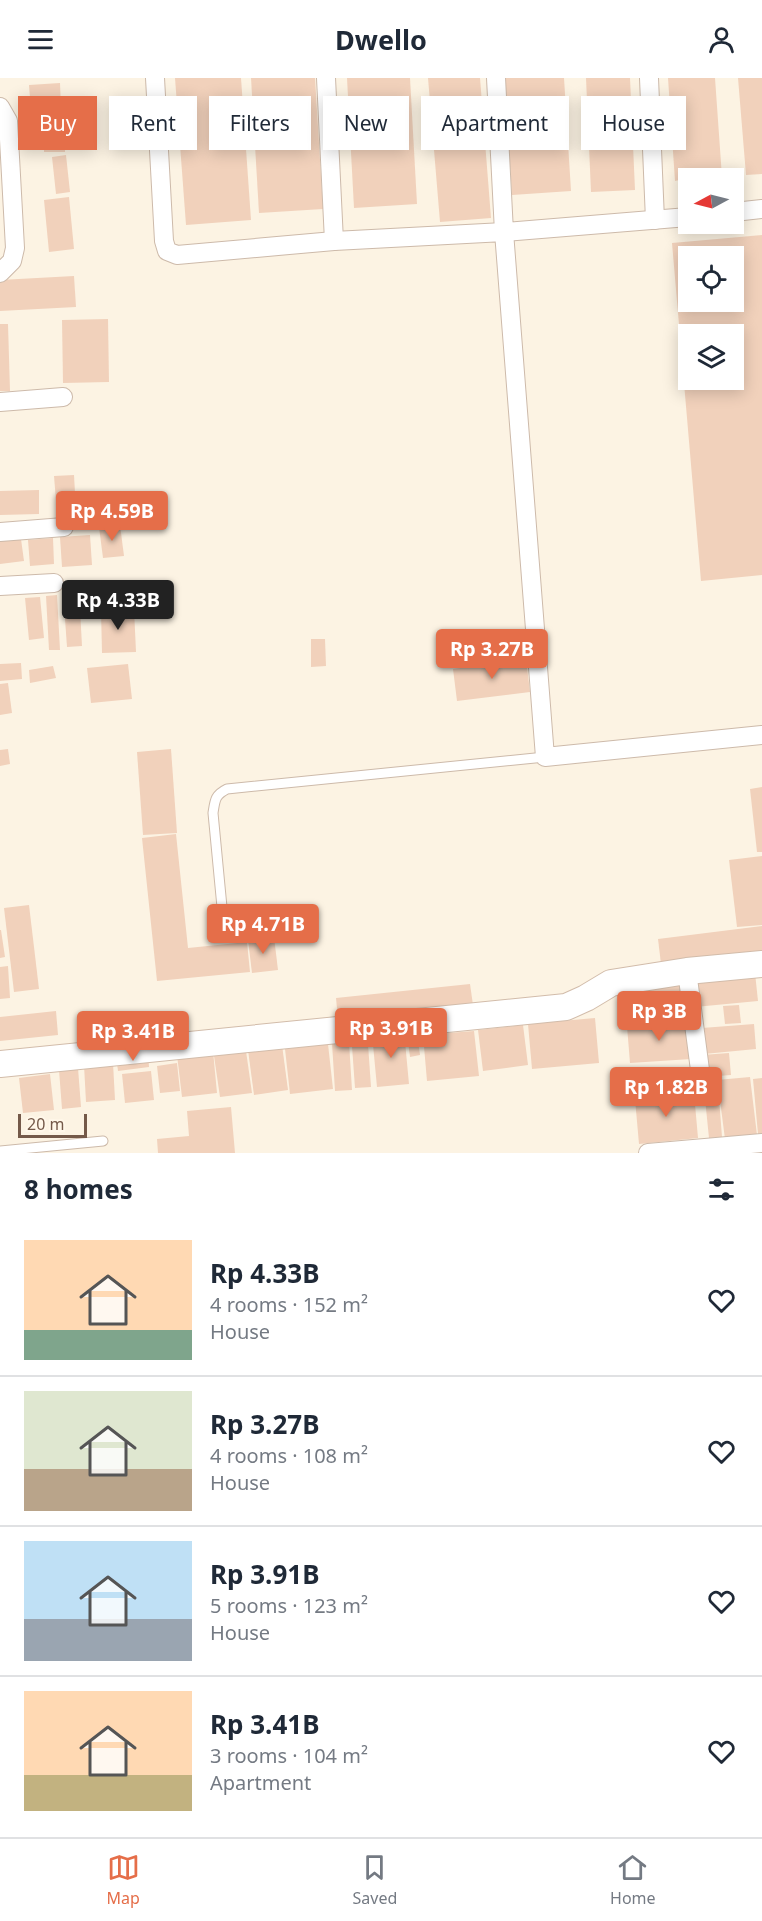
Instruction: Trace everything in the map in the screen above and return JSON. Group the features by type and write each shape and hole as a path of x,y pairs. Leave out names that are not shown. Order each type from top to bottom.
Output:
{"street":[{"path":"155,78 164,240 166,251 177,255 334,241 504,232 678,218"},
{"path":"326,78 334,241"},
{"path":"496,78 504,232 544,757 762,735"},
{"path":"649,78 655,220"},
{"path":"0,107 8,121 15,248 12,261 0,273"},
{"path":"744,211 762,209"},
{"path":"0,402 63,397"},
{"path":"0,532 64,527"},
{"path":"0,586 54,583"},
{"path":"0,1064 566,1006 586,998 611,983 687,971 762,964"},
{"path":"687,971 700,1070"},
{"path":"648,1153 762,1143"}],"lane":[{"path":"224,928 213,813 215,797 219,793 227,789 544,757"},
{"path":"0,1151 103,1141"}],"building":[{"path":"175,78 241,78 242,96 209,96 209,150 246,150 251,220 186,225 180,150 197,150 197,96 176,96"},
{"path":"251,78 315,78 323,209 259,213 255,150 311,150 311,96 252,96"},
{"path":"347,78 410,78 417,204 354,208 351,150 409,150 409,96 348,96"},
{"path":"428,78 480,78 481,96 430,96"},
{"path":"504,78 564,78 565,96 505,96"},
{"path":"586,78 630,78 631,96 587,96"},
{"path":"668,78 715,78 721,168 678,168 678,180 675,181 673,150 686,150 686,96 669,96"},
{"path":"738,78 762,78 762,174 746,175"},
{"path":"60,83 60,96 30,96 29,85"},
{"path":"44,150 65,150 65,152 44,152"},
{"path":"434,150 486,150 491,218 440,222"},
{"path":"509,150 568,150 571,191 512,195"},
{"path":"589,150 633,150 635,190 591,192"},
{"path":"66,155 70,192 56,194 52,157"},
{"path":"69,197 74,249 49,252 44,200"},
{"path":"762,235 762,575 701,581 685,390 744,390 744,324 679,324 672,243"},
{"path":"74,276 76,307 0,311 0,280"},
{"path":"108,319 109,382 63,383 62,320"},
{"path":"0,324 8,324 10,391 0,391"},
{"path":"74,475 76,511 57,513 54,476"},
{"path":"39,490 39,514 0,515 0,491"},
{"path":"120,525 124,556 103,558 99,527"},
{"path":"90,535 92,565 62,567 60,537"},
{"path":"53,538 54,564 30,566 28,540"},
{"path":"21,539 24,561 0,564 0,541"},
{"path":"79,590 82,646 67,647 63,591"},
{"path":"57,595 60,650 49,650 46,596"},
{"path":"40,597 44,638 29,640 25,598"},
{"path":"134,609 136,652 102,653 101,610"},
{"path":"311,639 325,639 326,666 311,667"},
{"path":"526,659 530,692 457,701 453,669"},
{"path":"21,663 22,679 0,681 0,664"},
{"path":"128,664 132,699 91,703 87,668"},
{"path":"53,666 56,678 30,683 29,670"},
{"path":"8,683 12,713 0,715 0,684"},
{"path":"8,749 10,764 0,766 0,750"},
{"path":"171,749 177,833 143,835 137,752"},
{"path":"762,787 762,852 757,852 750,789"},
{"path":"176,834 188,948 247,942 250,972 157,981 142,838"},
{"path":"762,856 762,925 737,927 729,860"},
{"path":"29,905 39,989 14,992 4,908"},
{"path":"762,926 762,951 661,964 658,939"},
{"path":"0,930 5,957 0,958"},
{"path":"274,937 278,970 252,973 248,940"},
{"path":"8,966 10,998 0,999 0,967"},
{"path":"755,973 758,1001 695,1007 693,978"},
{"path":"683,982 686,1012 625,1018 622,988"},
{"path":"470,984 473,1005 338,1019 336,998"},
{"path":"739,1005 741,1023 725,1024 723,1006"},
{"path":"56,1011 58,1035 0,1041 0,1017"},
{"path":"595,1018 599,1063 532,1069 528,1024"},
{"path":"688,1021 691,1059 630,1063 627,1026"},
{"path":"754,1024 756,1049 704,1054 702,1028"},
{"path":"523,1025 528,1065 483,1071 478,1030"},
{"path":"416,1026 420,1055 410,1057 406,1027"},
{"path":"404,1031 409,1084 377,1087 372,1034"},
{"path":"474,1031 479,1076 427,1081 423,1035"},
{"path":"349,1042 352,1090 335,1091 332,1043"},
{"path":"328,1044 333,1089 290,1094 285,1049"},
{"path":"368,1044 371,1087 355,1088 352,1046"},
{"path":"282,1045 288,1090 254,1095 248,1050"},
{"path":"213,1051 217,1093 182,1097 177,1055"},
{"path":"246,1051 252,1093 220,1097 214,1056"},
{"path":"148,1053 149,1067 118,1071 116,1056"},
{"path":"729,1053 731,1075 704,1077 702,1055"},
{"path":"113,1063 115,1100 86,1102 84,1065"},
{"path":"177,1063 180,1091 160,1093 157,1066"},
{"path":"78,1068 81,1107 62,1109 59,1070"},
{"path":"151,1071 154,1100 125,1103 122,1074"},
{"path":"50,1074 54,1110 23,1113 19,1078"},
{"path":"750,1077 757,1135 725,1139 718,1085 722,1137 709,1138 703,1079"},
{"path":"762,1078 762,1133 758,1134 753,1079"},
{"path":"694,1093 698,1138 639,1144 635,1099"},
{"path":"231,1107 235,1153 158,1153 157,1139 189,1136 187,1111"}]}
